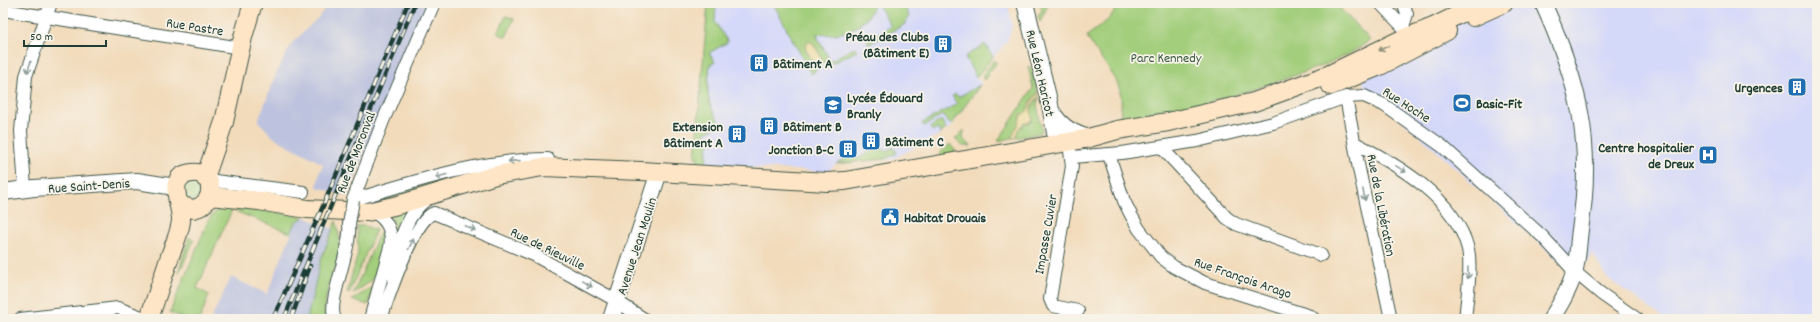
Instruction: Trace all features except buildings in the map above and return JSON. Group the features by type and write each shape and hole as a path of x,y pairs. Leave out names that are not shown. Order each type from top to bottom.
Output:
{"main road":[{"path":"159,319 224,122 253,3"},
{"path":"148,319 180,224 177,195 178,180 184,175 203,187 246,199 312,210 373,212 431,196 496,175 543,167 588,168 833,182 1065,148 1088,138 1117,130 1168,122 1254,102 1328,75 1483,3"},
{"path":"1409,37 1467,20 1504,3"},
{"path":"177,195 188,208 193,209 203,187"}],"street":[{"path":"26,189 21,131 26,76 51,3"},
{"name":"Rue de Moronval","path":"335,319 332,307 348,249 350,237 349,224 353,200 383,121 434,3"},
{"name":"Rue Léon Haricot","path":"1025,3 1050,105 1065,148"},
{"path":"1380,3 1409,37"},
{"path":"1403,3 1407,14 1409,37"},
{"path":"1542,3 1557,34 1578,98 1582,120 1586,181 1575,272 1551,319"},
{"name":"Rue Pastre","path":"3,10 241,48"},
{"name":"Rue Hoche","path":"1065,148 1104,154 1162,148 1273,123 1346,97 1364,96 1384,105 1442,146 1542,237 1575,272 1600,293 1637,319"},
{"name":"Rue de la Libération","path":"1346,97 1360,176 1391,319"},
{"path":"1050,105 1055,118 1062,125 1088,138 1090,149 1104,154"},
{"path":"1355,143 1415,178 1439,200 1459,227 1468,250 1468,282 1465,319"},
{"name":"Impasse Cuvier","path":"1065,148 1072,166 1050,299 1053,306 1078,311"},
{"path":"1162,148 1231,221 1321,255"},
{"name":"Rue François Arago","path":"1104,154 1131,215 1139,229 1161,257 1174,267 1205,283 1310,316 1314,319"},
{"path":"353,200 494,163 539,159 567,159 588,168"},
{"name":"Avenue Jean Moulin","path":"611,319 618,302 659,172"},
{"name":"Rue Saint-Denis","path":"3,192 136,181 177,195"},
{"path":"203,187 303,192"},
{"path":"376,319 405,227 413,212 431,196"},
{"path":"370,319 392,237 388,224 380,216 373,212"},
{"name":"Rue de Rieuville","path":"381,319 400,267 417,231 425,218 434,213 534,255 618,302 644,319"},
{"path":"20,319 118,308 148,319"}],"shaded area":[{"path":"329,3 427,3 348,196 317,187 319,174 323,164 273,137 258,121 277,72 292,43 318,18"},
{"name":"Lycée Édouard Branly","path":"708,3 1008,3 1012,27 1007,41 976,77 981,83 953,124 944,132 893,159 836,164 827,172 697,164 698,157 695,157"},
{"name":"Centre hospitalier de Dreux","path":"1474,3 1817,3 1817,319 1665,319 1606,277 1592,252 1589,262 1568,269 1364,86 1360,64"},
{"path":"304,217 333,229 336,221 340,244 326,301 324,316 326,319 211,319 231,277 267,294 296,222"}],"green space":[{"path":"708,3 716,3 715,22 728,42 709,53 715,62 710,65 708,96 709,102 720,124 705,133 710,143 708,145 706,164 697,164 698,157 695,157"},
{"path":"773,3 875,3 866,19 852,29 834,34 816,34 830,61 855,47 857,51 828,65 824,62 813,43 805,48 816,68 811,74"},
{"path":"877,3 904,3 909,16 905,24 869,44 867,40 891,26"},
{"path":"1040,3 1049,3 1040,22 1038,16 1042,10"},
{"name":"Parc Kennedy","path":"1114,3 1335,3 1370,40 1362,46 1335,60 1274,83 1209,102 1119,122 1121,94 1118,84 1087,36 1108,20 1116,9"},
{"path":"506,16 514,19 506,37 498,33"},
{"path":"985,44 993,57 976,77 965,57"},
{"path":"994,60 996,63 984,80 982,76"},
{"path":"1028,66 1032,68 1038,93 1032,100 1012,138 998,141 1033,88"},
{"path":"980,85 952,124 948,123 943,115 924,126 922,123 957,104 952,96 956,94 958,97"},
{"path":"1039,97 1037,105 1042,131 1040,133 1016,138 1018,130 1024,123 1031,121 1031,108"},
{"path":"939,121 942,121 946,129 940,134 938,129 933,131 931,127"},
{"path":"964,130 963,139 971,146 963,146 955,139"},
{"path":"950,144 956,152 953,157 939,157 940,153"},
{"path":"893,147 897,153 885,159 836,164 845,159 844,156 853,151 858,159 875,149 876,152 881,149 887,151"},
{"path":"527,163 367,204 373,200 467,173"},
{"path":"191,181 198,182 202,187 199,200 186,200 183,187"},
{"path":"231,205 304,217 296,222 291,233 232,210 197,288 209,295 200,319 184,319 170,312 209,219 218,209"},
{"path":"410,208 398,237 392,219 387,215"},
{"path":"336,221 340,246 325,304 326,319 307,319 321,259"},
{"path":"357,226 365,226 376,230 349,293 347,293 358,253"},
{"path":"380,232 384,234 383,247 375,278 353,294"},
{"path":"189,237 194,240 178,273"},
{"path":"374,286 368,305 352,300"}],"sand":[{"path":"807,41 813,43 824,62 816,67 805,48"},
{"path":"1038,93 1039,97 1032,105 1032,119 1028,123 1024,123 1018,130 1016,138 1012,138 1021,115 1027,111 1030,103"}],"railway":[{"path":"273,319 324,204 408,3"},
{"path":"284,319 415,3"},
{"path":"291,319 310,266"}],"place":[{"name":"Préau des Clubs (Bâtiment E)","path":"943,44"},
{"name":"Bâtiment A","path":"759,63"},
{"name":"Urgences","path":"1797,87"},
{"name":"Basic-Fit","path":"1462,103"},
{"name":"Lycée Édouard Branly","path":"833,105"},
{"name":"Bâtiment B","path":"769,126"},
{"name":"Extension Bâtiment A","path":"737,134"},
{"name":"Bâtiment C","path":"871,141"},
{"name":"Jonction B-C","path":"848,149"},
{"name":"Centre hospitalier de Dreux","path":"1708,155"},
{"name":"Habitat Drouais","path":"890,217"}]}
